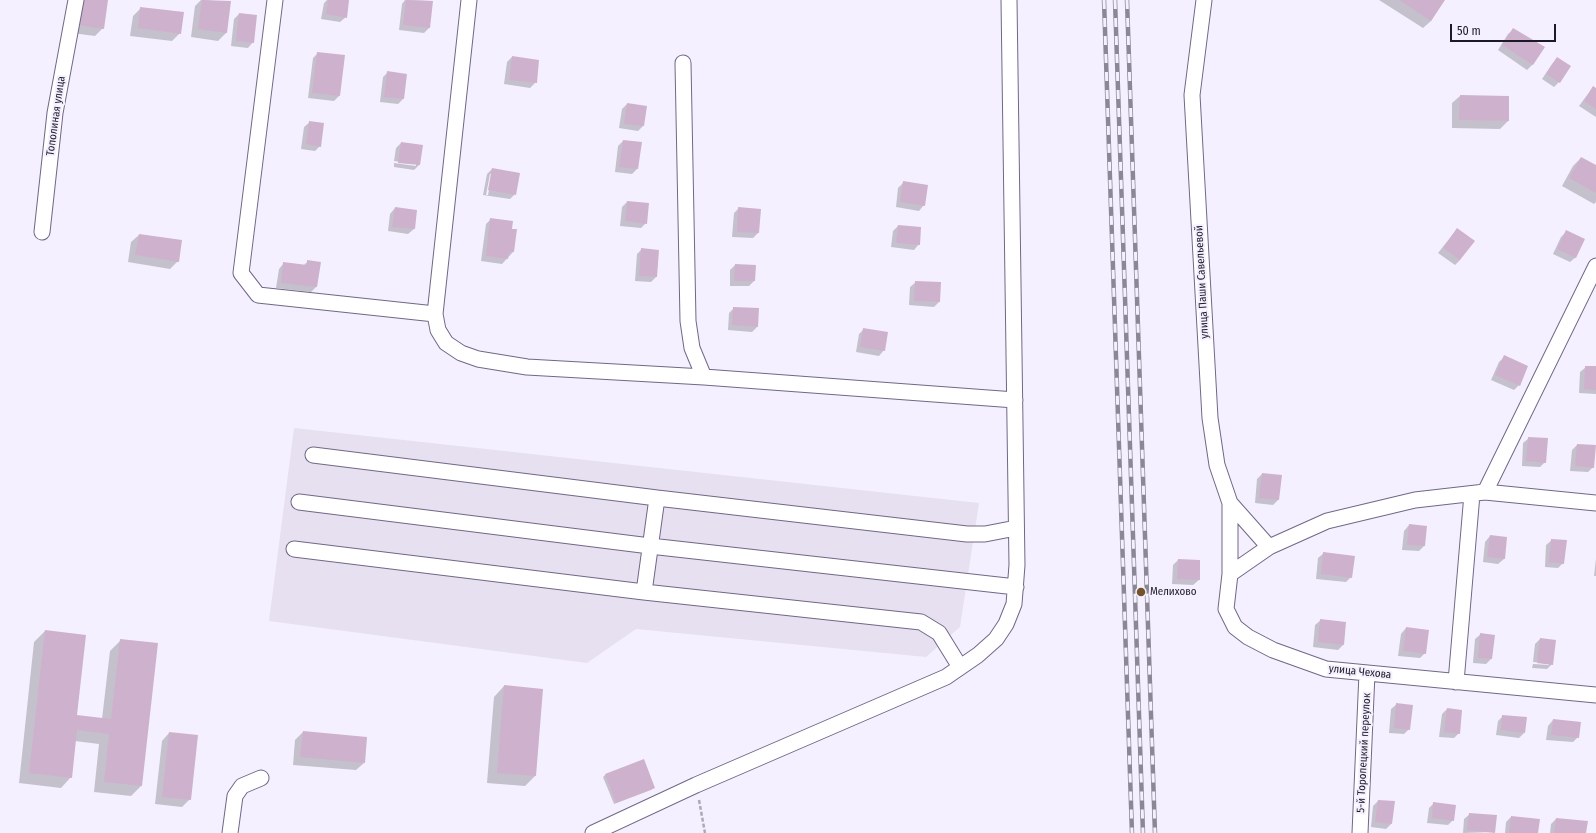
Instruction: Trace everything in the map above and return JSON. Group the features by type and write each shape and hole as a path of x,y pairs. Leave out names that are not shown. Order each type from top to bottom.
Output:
{"street":[{"name":"Тополиная улица","path":"42,232 55,113 76,0"},
{"path":"275,0 241,273 258,296 435,314"},
{"path":"469,0 435,314 438,330 446,343 461,353 478,359 527,367 704,377 1016,400"},
{"path":"593,833 696,785 946,677 978,655 996,639 1009,617 1014,604 1016,587 1016,400 1009,0"},
{"name":"улица Паши Савельевой","path":"1204,0 1192,95 1210,418 1217,465 1230,503 1269,548"},
{"path":"683,63 688,321 692,348 704,377"},
{"path":"1456,682 1479,493 1596,266"},
{"path":"313,455 657,498 967,534 986,534 1016,528"},
{"path":"1230,574 1269,548 1327,521 1415,500 1479,493 1596,503"},
{"path":"644,592 657,498"},
{"path":"299,502 650,546 1016,587"},
{"name":"улица Чехова","path":"1230,503 1230,574 1226,609 1235,627 1248,637 1273,650 1326,669 1596,695"},
{"path":"294,549 644,592 921,622 939,633 960,667"},
{"name":"5-й Торопецкий переулок","path":"1360,833 1367,673"},
{"path":"230,833 235,796 242,786 261,778"}],"path":[{"path":"696,785 705,833"}],"shaded area":[{"path":"294,428 979,503 960,627 926,657 636,629 587,663 269,621"}],"building":[{"path":"84,0 108,0 104,29 80,25"},
{"path":"202,0 231,1 227,33 198,29"},
{"path":"328,0 349,0 347,18 326,14"},
{"path":"406,0 433,1 430,28 403,25"},
{"path":"1399,0 1445,0 1431,21"},
{"path":"140,7 184,12 181,34 138,28"},
{"path":"239,13 257,15 254,43 236,41"},
{"path":"1513,28 1545,47 1533,65 1502,45"},
{"path":"317,52 345,55 340,96 312,93"},
{"path":"512,56 539,60 537,83 509,80"},
{"path":"1557,57 1571,66 1560,83 1546,74"},
{"path":"387,71 407,74 404,99 384,97"},
{"path":"1593,86 1596,88 1596,109 1584,101"},
{"path":"1460,95 1509,96 1509,121 1459,120"},
{"path":"627,103 647,106 644,126 624,124"},
{"path":"309,121 324,123 321,147 306,144"},
{"path":"623,140 642,142 638,169 619,167"},
{"path":"401,142 423,145 420,165 398,163"},
{"path":"1581,157 1596,165 1596,193 1569,178"},
{"path":"492,168 520,173 516,195 488,190"},
{"path":"903,181 928,185 925,206 900,202"},
{"path":"627,201 649,203 647,224 625,221"},
{"path":"395,207 417,210 415,229 392,227"},
{"path":"738,207 761,209 759,233 737,232"},
{"path":"490,218 513,221 512,229 517,229 514,252 509,252 508,259 486,256"},
{"path":"898,225 921,227 920,245 896,243"},
{"path":"1457,228 1475,241 1460,260 1443,248"},
{"path":"1566,230 1585,239 1576,258 1557,249"},
{"path":"139,234 182,240 179,262 135,255"},
{"path":"641,248 659,250 657,277 639,276"},
{"path":"307,260 321,262 317,287 281,283 283,262 307,265"},
{"path":"735,264 756,265 755,281 734,281"},
{"path":"915,281 941,282 940,302 914,301"},
{"path":"733,307 759,308 758,327 732,325"},
{"path":"863,328 888,332 885,351 860,347"},
{"path":"1504,355 1528,366 1520,386 1495,375"},
{"path":"1585,366 1596,366 1596,390 1584,389"},
{"path":"1528,437 1548,438 1546,463 1526,461"},
{"path":"1577,444 1596,445 1594,468 1575,466"},
{"path":"1262,473 1282,475 1279,500 1259,498"},
{"path":"1409,524 1427,526 1425,546 1407,545"},
{"path":"1490,535 1507,537 1505,559 1487,557"},
{"path":"1551,539 1567,540 1564,564 1549,562"},
{"path":"1323,552 1355,556 1352,578 1321,574"},
{"path":"1178,559 1200,560 1200,580 1177,579"},
{"path":"1320,619 1346,622 1344,645 1318,642"},
{"path":"1406,627 1429,630 1426,654 1403,651"},
{"path":"45,630 86,635 77,715 111,719 120,639 158,643 142,786 104,782 109,734 77,730 72,778 29,773"},
{"path":"1480,633 1495,635 1492,659 1478,658"},
{"path":"1540,638 1556,640 1553,665 1537,663"},
{"path":"504,685 543,689 536,776 497,773"},
{"path":"1396,703 1413,705 1410,730 1394,728"},
{"path":"1447,708 1462,710 1460,734 1444,732"},
{"path":"1502,715 1527,717 1525,733 1501,730"},
{"path":"1553,719 1581,722 1579,738 1551,735"},
{"path":"303,731 367,737 365,763 300,757"},
{"path":"169,732 198,735 191,800 162,797"},
{"path":"644,759 655,788 616,803 605,774"},
{"path":"1378,800 1395,801 1392,824 1375,822"},
{"path":"1433,802 1456,805 1454,821 1432,818"},
{"path":"1469,813 1497,815 1495,833 1467,830"},
{"path":"1511,816 1540,819 1538,833 1509,833"},
{"path":"1556,818 1588,821 1586,833 1554,833"}],"railway":[{"path":"1104,0 1132,833"},
{"path":"1115,0 1143,833"},
{"path":"1127,0 1155,833"}],"place":[{"name":"Мелихово","path":"1141,592"}]}
